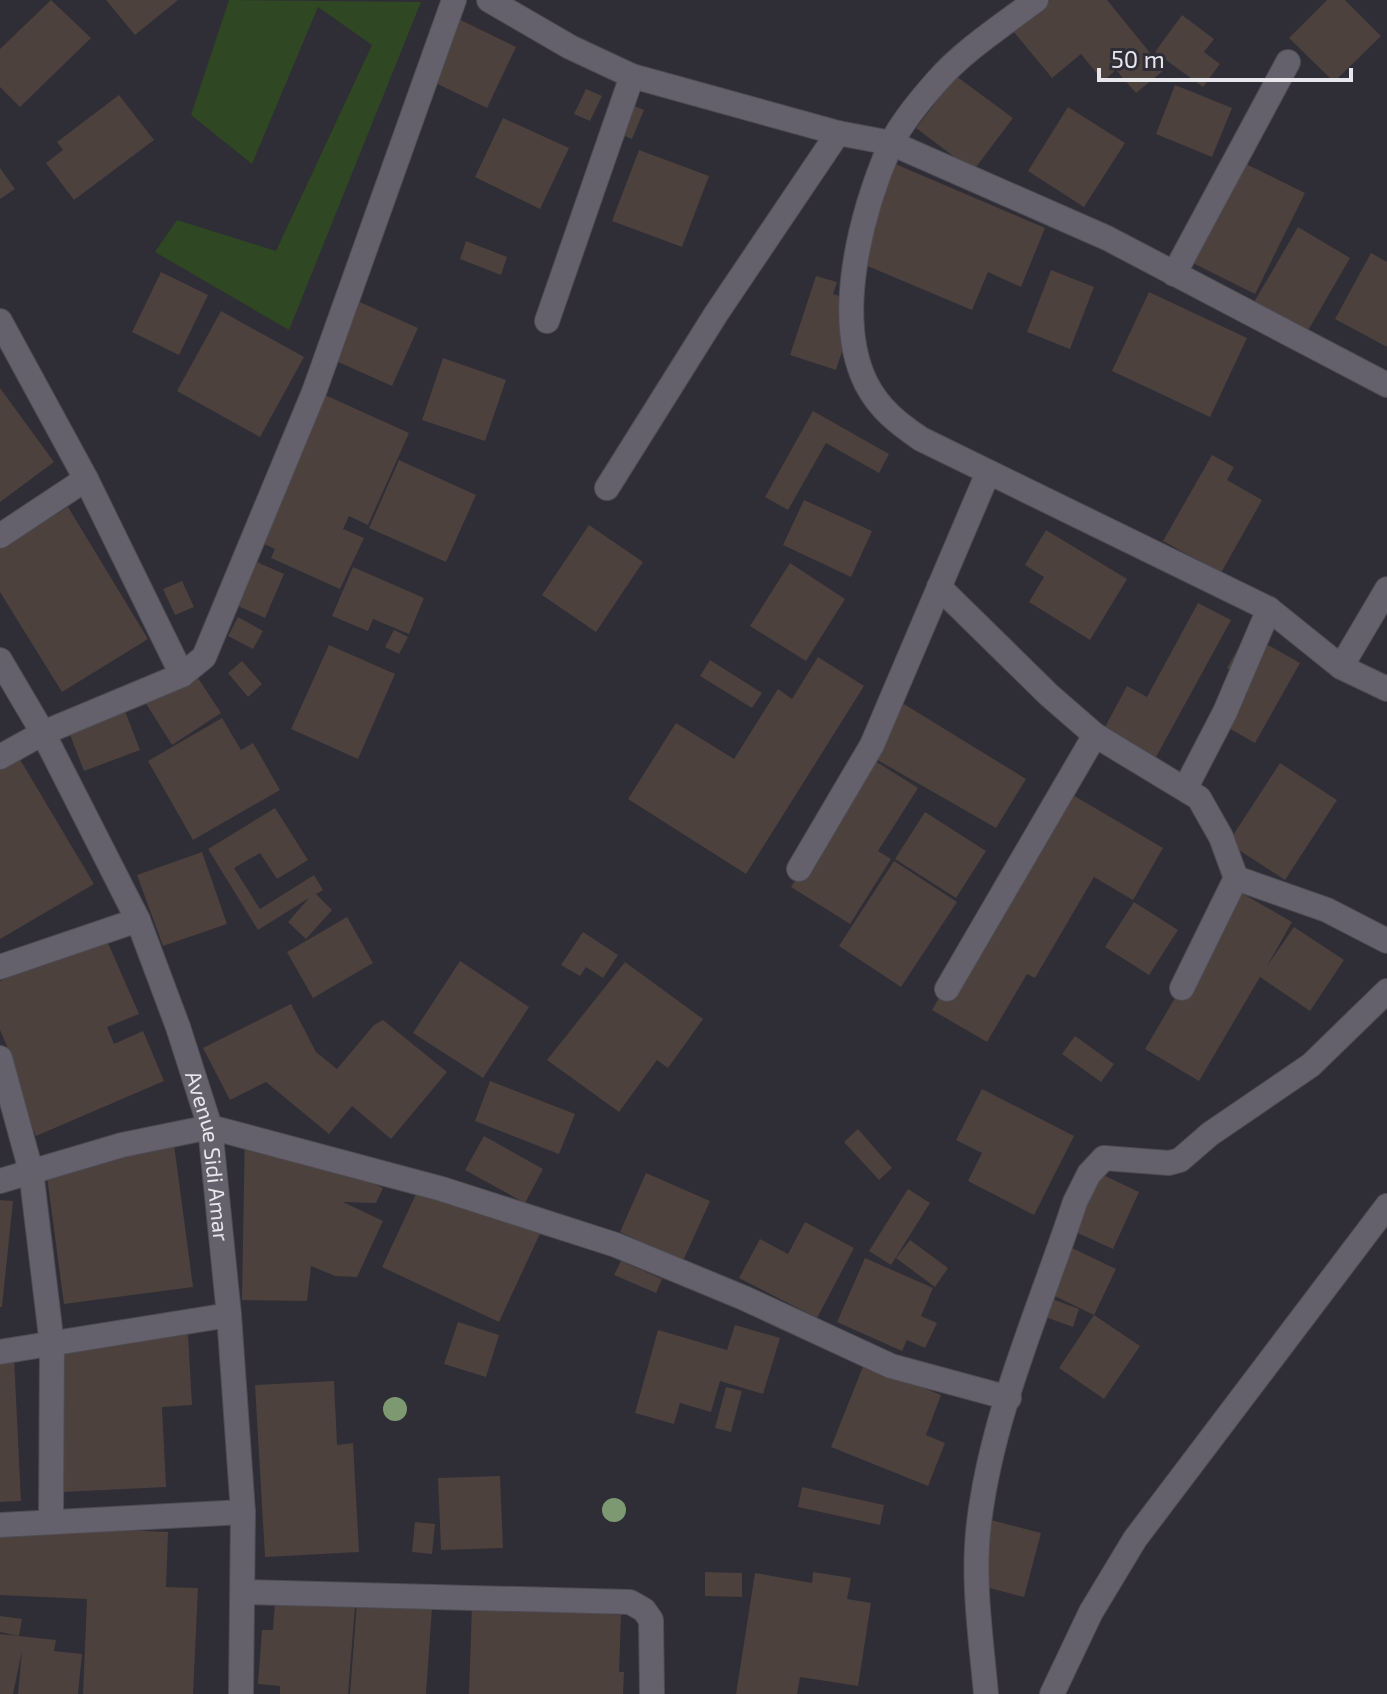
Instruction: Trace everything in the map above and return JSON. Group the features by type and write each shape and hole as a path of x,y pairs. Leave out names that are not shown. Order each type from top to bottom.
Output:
{"street":[{"path":"0,757 43,733 182,675 204,657 314,392 454,0"},
{"path":"490,0 632,76 838,133 891,143 1107,238 1387,385"},
{"path":"1036,0 938,80 891,143 858,243 852,293 855,346 866,383 890,418 921,439 987,475 1269,609 1341,667 1387,689"},
{"path":"1174,274 1288,62"},
{"path":"547,321 632,76"},
{"path":"607,488 716,314 838,133"},
{"path":"0,321 86,479 182,675"},
{"path":"799,869 872,745 987,475"},
{"path":"0,536 86,479"},
{"path":"939,587 1049,695 1095,735 1199,798 1210,814 1236,878 1182,988"},
{"path":"1341,667 1387,589"},
{"path":"1185,789 1225,712 1269,609"},
{"name":"Avenue Sidi Amar","path":"0,660 43,733 138,920 178,1027 210,1127 229,1315 243,1512 245,1592 241,1694"},
{"path":"947,989 1095,735"},
{"path":"1236,878 1327,910 1387,941"},
{"path":"0,967 138,920"},
{"path":"986,1694 978,1605 979,1525 990,1459 1075,1202 1098,1162 1114,1156 1155,1162 1180,1160 1210,1134 1311,1065 1387,991"},
{"path":"0,1058 31,1171 52,1345 51,1520"},
{"path":"0,1181 135,1141 210,1127 442,1189 616,1245 744,1298 891,1366 1009,1398"},
{"path":"1052,1694 1091,1612 1135,1539 1387,1206"},
{"path":"0,1352 229,1315"},
{"path":"0,1525 243,1512"},
{"path":"245,1592 630,1602 644,1610 651,1620 652,1694"}],"green space":[{"path":"229,0 421,2 289,330 155,252 177,220 276,251 372,45 318,7 252,164 191,115"}],"building":[{"path":"51,0 91,38 20,107 0,87 0,49"},
{"path":"106,0 178,0 135,35"},
{"path":"1050,0 1107,0 1164,70 1136,93 1116,70 1103,81 1081,54 1052,78 1013,31"},
{"path":"1327,0 1345,0 1381,36 1334,82 1289,38"},
{"path":"444,12 516,47 487,108 415,73"},
{"path":"1182,15 1214,39 1204,52 1220,64 1203,87 1155,52"},
{"path":"956,76 1013,118 973,171 916,128"},
{"path":"1175,85 1232,108 1212,157 1156,134"},
{"path":"586,89 602,96 590,121 574,114"},
{"path":"119,95 154,140 74,200 46,163 63,150 57,142"},
{"path":"618,99 644,110 632,139 606,128"},
{"path":"1068,107 1125,143 1084,207 1028,171"},
{"path":"503,118 569,148 540,209 475,177"},
{"path":"639,150 709,176 682,247 612,221"},
{"path":"886,160 1045,228 1021,287 988,272 972,310 846,257"},
{"path":"1238,160 1305,193 1255,294 1189,261"},
{"path":"0,168 15,189 0,199"},
{"path":"1298,227 1350,258 1306,334 1253,304"},
{"path":"466,241 507,257 501,275 460,259"},
{"path":"1371,253 1387,262 1387,347 1335,319"},
{"path":"1051,270 1094,287 1070,349 1027,332"},
{"path":"161,272 208,295 179,355 132,332"},
{"path":"816,276 837,282 833,294 858,302 836,370 790,355"},
{"path":"1149,292 1247,338 1210,417 1112,371"},
{"path":"344,295 418,328 392,386 318,353"},
{"path":"221,311 304,357 260,437 177,391"},
{"path":"443,358 506,380 485,441 422,420"},
{"path":"0,388 54,462 0,502"},
{"path":"314,390 409,433 368,525 349,516 343,529 364,538 340,589 271,558 275,549 247,536"},
{"path":"813,411 889,454 879,473 826,443 788,510 765,497"},
{"path":"1212,455 1234,467 1227,480 1262,500 1221,573 1163,541"},
{"path":"399,460 476,495 446,562 369,528"},
{"path":"804,500 872,531 851,577 783,545"},
{"path":"68,507 148,639 62,692 0,592 0,549"},
{"path":"589,525 643,562 596,632 542,595"},
{"path":"1046,530 1127,579 1090,640 1029,602 1044,577 1025,565"},
{"path":"239,554 284,574 265,618 220,598"},
{"path":"790,563 845,599 806,661 750,626"},
{"path":"353,567 424,598 409,634 373,619 368,631 332,616"},
{"path":"182,581 194,607 175,615 163,589"},
{"path":"1198,603 1231,620 1156,757 1104,729 1127,686 1147,697"},
{"path":"238,617 263,631 253,649 228,636"},
{"path":"394,630 408,637 399,654 385,647"},
{"path":"1247,633 1300,663 1255,743 1218,722 1244,677 1227,668"},
{"path":"329,645 395,674 358,759 291,729"},
{"path":"818,657 864,686 746,874 628,799 676,723 734,759 778,689 792,699"},
{"path":"710,660 762,693 752,708 700,676"},
{"path":"242,661 262,684 248,697 228,673"},
{"path":"194,672 221,713 172,745 145,702"},
{"path":"899,701 1026,779 996,828 867,754"},
{"path":"125,711 140,750 84,771 69,732"},
{"path":"222,718 241,750 253,743 280,790 193,840 148,761"},
{"path":"18,756 94,884 0,939 0,767"},
{"path":"872,759 918,788 878,851 891,859 850,924 791,887"},
{"path":"1280,763 1337,800 1285,880 1228,843"},
{"path":"1066,791 1163,848 1133,900 1094,877 1035,978 1027,974 987,1042 932,1010 1032,840"},
{"path":"275,808 308,860 277,879 260,853 234,868 260,909 314,875 323,890 316,894 332,910 306,939 288,922 309,898 258,930 208,849"},
{"path":"925,812 986,851 956,898 895,859"},
{"path":"202,852 227,924 163,946 137,875"},
{"path":"894,861 957,902 901,987 839,946"},
{"path":"1238,891 1292,922 1267,966 1294,927 1344,960 1310,1011 1260,977 1199,1081 1145,1049"},
{"path":"1134,902 1178,930 1149,975 1105,947"},
{"path":"347,917 373,963 313,998 287,952"},
{"path":"583,932 618,955 603,978 586,967 580,976 561,965"},
{"path":"105,936 139,1014 107,1027 114,1044 143,1031 164,1081 36,1136 5,1064 13,1060 0,1030 0,981"},
{"path":"460,961 529,1007 483,1078 413,1033"},
{"path":"625,962 703,1019 668,1068 657,1060 619,1112 547,1060"},
{"path":"291,1004 316,1052 337,1069 374,1025 383,1020 447,1072 391,1139 352,1106 329,1134 266,1082 230,1100 203,1048"},
{"path":"1075,1036 1114,1064 1101,1082 1062,1054"},
{"path":"490,1081 575,1114 559,1154 475,1121"},
{"path":"982,1089 1074,1136 1034,1215 968,1181 982,1153 956,1140"},
{"path":"245,1124 383,1188 376,1203 343,1202 383,1221 357,1277 335,1276 311,1266 307,1301 242,1300"},
{"path":"858,1129 892,1168 879,1180 844,1142"},
{"path":"484,1136 543,1169 525,1203 465,1170"},
{"path":"173,1137 193,1287 64,1304 44,1154"},
{"path":"1086,1167 1139,1192 1113,1249 1060,1225"},
{"path":"646,1173 710,1201 683,1261 620,1232"},
{"path":"424,1177 544,1225 499,1322 382,1267"},
{"path":"908,1189 930,1203 891,1265 869,1251"},
{"path":"0,1200 13,1201 2,1307 0,1307"},
{"path":"805,1222 854,1248 817,1318 739,1278 760,1239 788,1254"},
{"path":"1053,1239 1116,1269 1094,1315 1032,1285"},
{"path":"910,1240 948,1268 935,1287 896,1258"},
{"path":"865,1258 933,1288 921,1316 937,1323 925,1348 907,1340 902,1351 837,1322"},
{"path":"621,1261 662,1279 656,1293 614,1275"},
{"path":"1036,1293 1079,1309 1073,1327 1029,1311"},
{"path":"1094,1315 1140,1346 1104,1399 1059,1368"},
{"path":"458,1322 499,1335 486,1377 444,1364"},
{"path":"735,1325 780,1338 763,1394 720,1381 711,1412 680,1403 674,1424 635,1413 658,1330 727,1350"},
{"path":"188,1334 192,1405 162,1407 166,1487 63,1492 55,1340"},
{"path":"14,1357 21,1501 0,1502 0,1358"},
{"path":"864,1364 941,1395 926,1435 945,1443 928,1486 831,1447"},
{"path":"334,1381 337,1445 353,1443 359,1552 265,1557 255,1385"},
{"path":"726,1387 742,1391 731,1432 715,1428"},
{"path":"500,1476 503,1548 441,1550 438,1478"},
{"path":"802,1487 884,1505 880,1525 798,1507"},
{"path":"991,1520 1041,1533 1024,1597 974,1584"},
{"path":"415,1522 435,1524 432,1554 412,1552"},
{"path":"0,1524 168,1532 166,1587 198,1588 193,1694 83,1694 87,1599 0,1595"},
{"path":"705,1572 742,1573 742,1597 705,1596"},
{"path":"813,1572 851,1578 847,1599 871,1603 858,1686 800,1677 797,1694 736,1694 755,1573 812,1583"},
{"path":"275,1601 355,1607 348,1694 280,1694 280,1686 258,1684 262,1630 273,1630"},
{"path":"357,1602 432,1608 426,1694 350,1694"},
{"path":"472,1605 621,1615 619,1672 624,1672 623,1694 469,1694"},
{"path":"0,1616 22,1619 19,1636 0,1632"},
{"path":"0,1634 56,1640 54,1651 82,1654 78,1694 18,1694 22,1651 13,1694 0,1694"}]}
